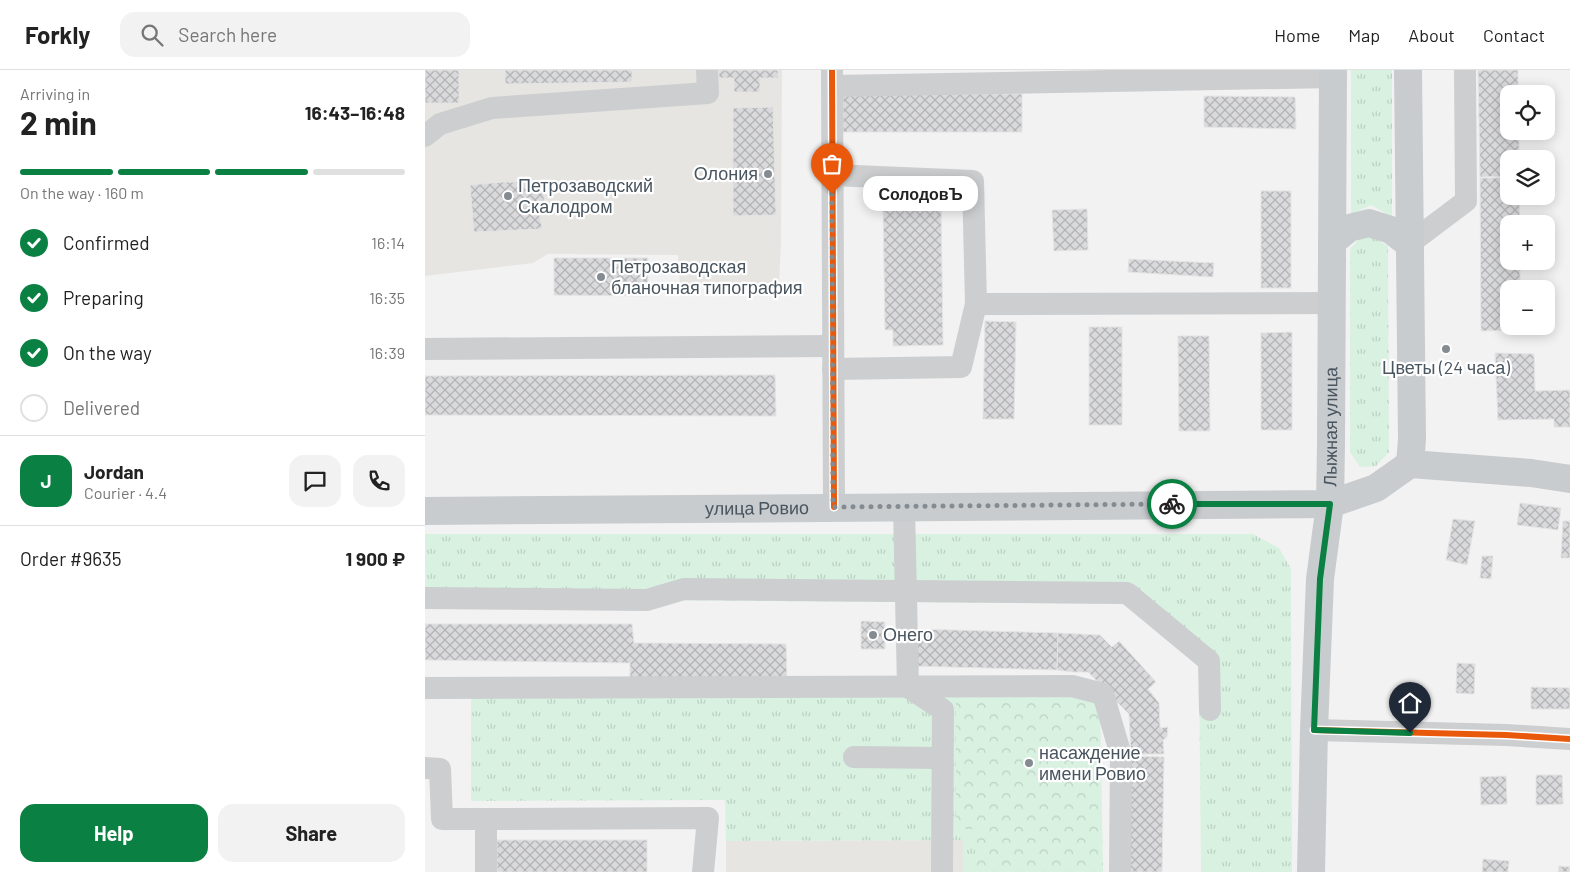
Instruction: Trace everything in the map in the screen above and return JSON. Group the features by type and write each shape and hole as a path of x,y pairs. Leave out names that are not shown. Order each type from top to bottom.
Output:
{"main road":[{"path":"1408,70 1412,439 1410,464 1531,473 1570,479"},
{"name":"Лыжная улица","path":"1311,872 1320,579 1330,504 1332,72"},
{"path":"1332,242 1349,228 1369,223 1391,230 1409,244"},
{"name":"улица Ровио","path":"425,510 1330,504 1376,488 1410,464"}],"street":[{"path":"425,136 441,124 492,108 708,93 707,70"},
{"path":"1409,244 1466,201 1465,70"},
{"path":"833,507 832,78 1332,72"},
{"path":"832,175 973,181 976,304 961,367 833,369"},
{"path":"976,304 1332,303"},
{"path":"425,350 833,346"},
{"path":"904,507 909,687"},
{"path":"425,598 647,600 684,589 1127,593 1209,661 1210,710"},
{"path":"425,688 1072,686 1103,694 1121,755 1120,872"},
{"path":"909,687 943,710 942,872"},
{"path":"1314,730 1506,735 1570,739"},
{"path":"855,757 943,758"},
{"path":"425,768 440,768 442,819 708,818 703,872"},
{"path":"486,819 486,872"}],"shaded area":[{"path":"425,70 782,70 779,284 680,285 678,255 548,254 533,263 425,276"},
{"path":"963,840 963,872 726,872 726,841"}],"green space":[{"path":"1351,70 1392,70 1392,217 1371,205 1351,214"},
{"path":"1372,237 1388,246 1389,452 1376,466 1360,467 1350,452 1350,249 1360,238"},
{"path":"425,534 1253,534 1279,548 1291,569 1292,872 1201,872 1199,666 1124,604 425,598"},
{"name":"насаждение имени Ровио","path":"956,694 1100,697 1103,872 975,872 975,829 956,829"},
{"path":"1063,694 1103,872 963,872 963,840 726,841 725,800 471,801 471,695"}],"building":[{"path":"425,70 459,70 459,103 425,103"},
{"path":"505,70 632,70 632,82 505,84"},
{"path":"719,70 778,70 778,78 760,78 760,92 734,92 734,78 719,78"},
{"path":"1478,70 1518,70 1518,85 1500,85 1500,140 1519,140 1519,150 1500,150 1500,176 1480,177"},
{"path":"843,94 1022,94 1022,132 843,132"},
{"path":"1204,96 1295,97 1296,129 1204,127"},
{"path":"773,107 776,215 733,216 733,108"},
{"path":"1480,178 1500,178 1500,205 1519,205 1520,215 1500,215 1500,270 1520,270 1520,280 1500,280 1500,331 1481,331"},
{"name":"Петрозаводский Скалодром","path":"503,182 543,182 545,208 539,210 542,229 474,232 470,185"},
{"path":"1261,191 1291,191 1291,288 1261,288"},
{"path":"920,198 920,203 941,203 943,345 893,346 893,330 885,330 883,207 891,206 891,199"},
{"path":"1087,209 1088,250 1054,251 1052,210"},
{"name":"Петрозаводская бланочная типография","path":"554,258 648,258 648,296 554,295"},
{"path":"1129,259 1214,263 1213,277 1128,272"},
{"path":"985,321 1016,322 1014,419 983,419"},
{"path":"1089,327 1122,327 1122,425 1089,425"},
{"path":"1292,332 1292,430 1261,430 1261,333"},
{"path":"1178,336 1209,336 1210,431 1179,431"},
{"path":"1495,353 1534,354 1535,391 1570,390 1570,427 1554,427 1554,419 1498,420"},
{"path":"775,375 776,416 425,415 425,376"},
{"path":"1520,503 1561,508 1558,530 1517,525"},
{"path":"1453,519 1475,521 1467,565 1446,560"},
{"path":"1563,521 1570,521 1570,558 1561,558"},
{"path":"1482,556 1493,556 1491,579 1480,578"},
{"name":"Онего","path":"861,621 885,622 885,649 861,649"},
{"path":"425,624 632,624 634,643 786,644 787,683 630,681 630,663 425,660"},
{"path":"916,629 1058,633 1057,670 915,666"},
{"path":"1058,633 1100,635 1112,647 1119,641 1156,682 1148,689 1159,703 1160,728 1168,727 1167,737 1163,740 1164,754 1131,754 1129,714 1088,672 1057,670"},
{"path":"1457,663 1475,664 1474,694 1456,693"},
{"path":"1531,687 1570,688 1570,709 1531,709"},
{"path":"1127,756 1164,757 1162,872 1125,872"},
{"path":"1536,775 1562,775 1563,804 1536,805"},
{"path":"1506,776 1507,804 1481,805 1480,777"},
{"path":"497,840 647,840 647,872 497,872"},
{"path":"1483,859 1509,861 1508,872 1482,872"},
{"path":"1559,866 1570,867 1570,872 1558,872"}],"cycle path":[{"path":"832,70 834,507"},
{"path":"1314,730 1506,735 1570,739"}],"way so far":[{"path":"832,194 833,507 1172,504"}],"place":[{"name":"Олония","path":"768,174"},
{"name":"СолодовЪ","path":"832,194"},
{"name":"Петрозаводский Скалодром","path":"508,196"},
{"name":"Петрозаводская бланочная типография","path":"601,277"},
{"name":"Цветы (24 часа)","path":"1446,349"},
{"name":"Онего","path":"873,635"},
{"name":"насаждение имени Ровио","path":"1029,763"}],"route":[{"path":"1172,504 1330,504 1320,579 1314,730 1410,733"}]}
